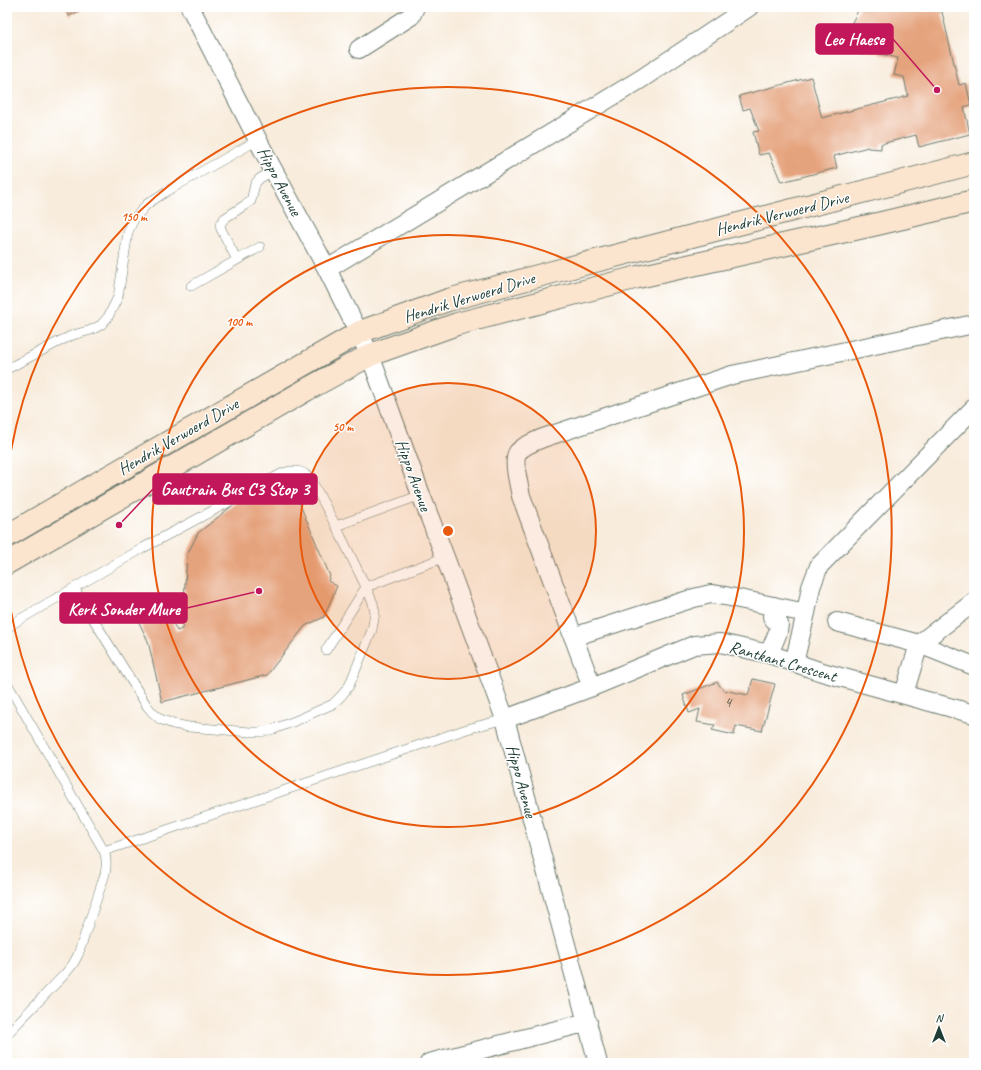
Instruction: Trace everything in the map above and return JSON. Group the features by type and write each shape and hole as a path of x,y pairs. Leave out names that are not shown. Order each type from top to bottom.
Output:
{"main road":[{"name":"Hendrik Verwoerd Drive","path":"7,536 101,480 360,332 448,300 974,163"},
{"name":"Hendrik Verwoerd Drive","path":"7,564 306,390 370,355 457,324 638,277 974,201"}],"street":[{"name":"Hippo Avenue","path":"190,7 258,140 360,332 370,355 505,719 598,1063"},
{"path":"359,49 411,16 415,7"},
{"path":"327,269 641,79 749,7"},
{"path":"592,687 521,496 516,472 516,456 518,451 544,438 732,375 974,324"},
{"path":"794,663 811,587 819,566 974,408"},
{"path":"573,637 702,595 711,594 774,606 806,614"},
{"path":"904,694 919,644 974,602"},
{"path":"769,654 779,629 778,623 774,621 772,616 774,606"},
{"path":"837,622 919,644 974,666"},
{"name":"Rantkant Crescent","path":"505,719 592,687 694,645 720,643 769,654 822,672 974,714"},
{"path":"429,1063 588,1022"}],"lane":[{"path":"7,369 60,341 101,325 108,317 118,297 128,232 134,219 147,204 167,191 258,140"},
{"path":"237,260 221,229 220,224 224,218 251,201 255,184 259,179 274,170"},
{"path":"191,286 260,246"},
{"path":"7,628 74,588 143,548 283,473 290,471 298,471 305,474 314,485 366,586 373,603 375,613 372,630 349,686 333,704 295,721 261,732 189,727 173,724 160,719 147,706 74,588"},
{"path":"336,526 421,495"},
{"path":"326,650 366,586 445,557"},
{"path":"7,683 104,851 107,859 106,874 83,941 73,964 7,1034"},
{"path":"104,851 467,729 505,719"}],"building":[{"path":"65,7 87,7 69,16"},
{"path":"860,7 922,7 942,12 959,85 966,83 971,105 964,107 970,134 919,147 916,135 881,144 881,149 868,147 834,156 837,168 781,182 769,153 759,155 753,132 759,131 750,108 743,110 739,96 811,77 822,118 908,96 904,77 894,75 898,58 840,45"},
{"path":"291,483 330,576 328,581 337,586 324,617 305,626 267,675 162,702 148,641 134,612 160,596 177,631 182,629 187,555 198,533 242,498 261,487"},
{"path":"753,679 775,684 762,731 736,726 734,735 712,730 715,725 697,722 700,709 689,713 683,695 717,682 723,690 748,695"}],"place":[{"name":"Leo Haese","path":"937,90"},
{"name":"Gautrain Bus C3 Stop 3","path":"119,525"},
{"name":"Kerk Sonder Mure","path":"259,591"}]}
